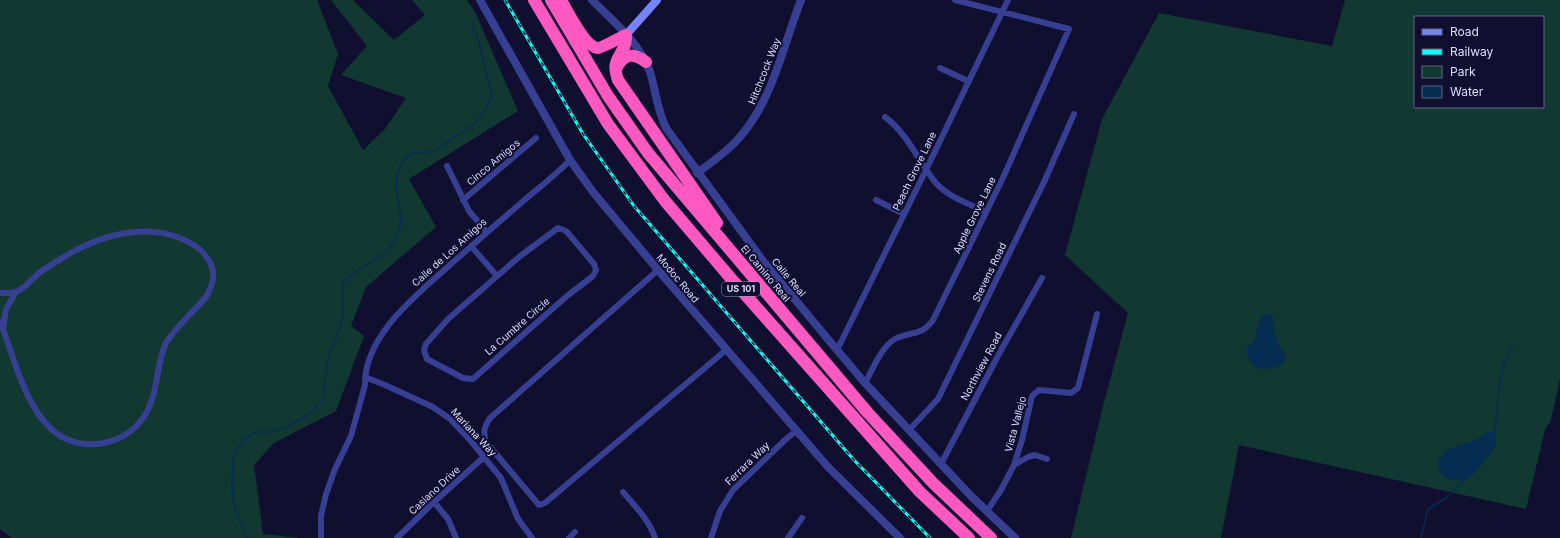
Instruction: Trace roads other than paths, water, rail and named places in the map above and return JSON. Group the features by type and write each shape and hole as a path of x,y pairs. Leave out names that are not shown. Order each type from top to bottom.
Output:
{"highway":[{"name":"US 101","path":"534,0 608,124 665,201 734,282 920,492 968,538"},
{"name":"El Camino Real","path":"551,0 608,96 648,153 873,419 933,483 991,538"},
{"path":"561,0 579,30 593,46 603,48 614,40 626,35"},
{"path":"626,35 624,47 615,63 615,71 618,80 718,224 731,250"},
{"path":"615,71 624,58 630,55 639,57 646,62"}],"main road":[{"path":"626,35 656,0"}],"street":[{"name":"Modoc Road","path":"480,0 570,160 617,222 796,431 852,493 900,538"},
{"name":"Calle Real","path":"592,0 626,35 646,62 663,122 697,173 763,261 865,383 971,496 1015,538"},
{"name":"Hitchcock Way","path":"697,173 729,149 755,118 770,86 801,0"},
{"path":"955,0 1002,12"},
{"name":"Peach Grove Lane","path":"837,350 1008,0"},
{"name":"Apple Grove Lane","path":"865,383 885,347 903,336 926,329 933,320 986,212 1069,29 1002,12"},
{"path":"940,68 968,81"},
{"name":"Stevens Road","path":"909,430 938,398 1044,182 1074,114"},
{"path":"884,117 900,131 936,183 944,190 986,212"},
{"name":"Cinco Amigos","path":"463,200 536,138"},
{"name":"Calle de Los Amigos","path":"321,538 321,516 326,494 335,469 351,436 360,401 360,390 373,351 398,314 471,246 570,160"},
{"name":"Cinco Amigos","path":"447,166 468,212 487,232"},
{"path":"876,200 904,214"},
{"name":"La Cumbre Circle","path":"558,228 567,232 596,267 595,274 593,276 538,321 476,377 470,379 464,378 429,361 425,356 424,350 430,339 448,319 497,276 519,257 558,228"},
{"path":"0,322 29,401 52,430 66,439 78,443 91,445 104,444 117,440 138,425 150,403 165,344 206,297 212,283 214,272 209,260 201,250 192,244 165,233 136,231 104,239 77,250 44,269 16,292 6,309 3,329"},
{"path":"471,246 497,276"},
{"path":"658,270 490,418 484,426 483,434 486,442 529,494 539,505 545,503 602,457 726,350"},
{"name":"Northview Road","path":"941,464 1000,352 1042,278"},
{"path":"0,293 16,292"},
{"name":"Vista Vallejo","path":"987,511 1001,490 1014,465 1022,440 1032,396 1036,392 1044,389 1071,393 1078,388 1097,314"},
{"name":"Mariana Way","path":"365,377 385,385 440,412 450,419 502,478 518,520 532,538"},
{"name":"Ferrara Way","path":"711,538 720,511 733,490 796,431"},
{"name":"Vista Vallejo","path":"1014,465 1028,457 1035,456 1047,459"},
{"name":"Casiano Drive","path":"397,538 484,457"},
{"path":"623,492 642,514 655,538"},
{"path":"434,502 448,519 456,538"},
{"path":"788,538 802,518"},
{"path":"569,538 575,532"}],"water":[{"path":"1268,314 1273,316 1274,328 1278,343 1284,352 1285,360 1276,367 1260,369 1253,365 1246,350 1255,340 1260,317"},
{"path":"1488,432 1495,435 1495,447 1473,475 1463,481 1444,477 1440,472 1438,463 1441,457 1449,449 1477,439"}],"waterway":[{"path":"248,538 238,518 233,499 233,460 237,449 245,439 256,432 271,432 287,427 309,414 323,398 328,357 339,331 343,315 343,283 349,277 378,258 391,246 400,229 400,209 396,180 398,171 403,162 410,155 437,149 470,128 482,115 492,96 473,23"},
{"path":"1494,435 1501,376 1508,354 1514,344"},
{"path":"1421,538 1428,509 1446,498 1466,479"}],"railway":[{"path":"505,0 583,134 634,206 853,459 930,538"}]}
